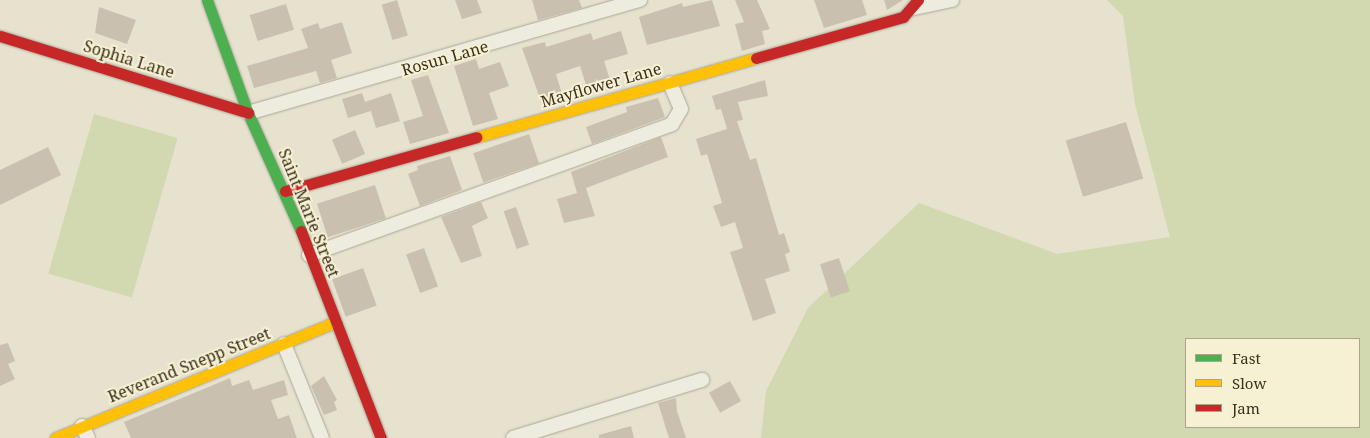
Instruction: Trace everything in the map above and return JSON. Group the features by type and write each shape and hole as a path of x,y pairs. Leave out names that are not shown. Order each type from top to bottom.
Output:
{"street":[{"name":"Saint Marie Street","path":"207,0 248,113 285,191 381,438"},
{"name":"Rosun Lane","path":"248,113 640,0"},
{"path":"916,4 952,0"},
{"name":"Mayflower Lane","path":"285,191 903,17 916,4"},
{"name":"Sophia Lane","path":"0,36 248,113"},
{"path":"310,255 672,124 680,109 670,83"},
{"name":"Reverand Snepp Street","path":"56,438 85,432 335,322"},
{"path":"284,344 322,438"},
{"path":"513,438 702,380"}],"green space":[{"path":"1107,0 1370,0 1370,438 761,438 766,391 808,308 919,203 1057,254 1170,237 1135,104 1123,16"},
{"path":"94,114 178,138 132,298 48,274"}],"building":[{"path":"397,0 408,35 393,40 382,5"},
{"path":"455,0 477,0 482,13 462,19"},
{"path":"532,0 579,0 582,8 538,20"},
{"path":"712,0 720,26 647,45 639,17 682,3 683,7"},
{"path":"735,0 757,0 770,29 762,31 765,44 742,51 735,24 744,22"},
{"path":"814,0 862,0 867,15 824,28"},
{"path":"884,0 903,0 887,10"},
{"path":"286,4 294,30 258,41 250,15"},
{"path":"99,7 136,20 127,44 95,33"},
{"path":"342,22 352,53 331,60 337,78 320,83 316,71 254,88 247,66 308,48 301,29 318,23 320,29"},
{"path":"621,31 628,54 604,61 612,86 589,94 580,66 556,74 564,101 543,107 522,48 545,42 546,47 591,33 593,40"},
{"path":"476,59 479,69 500,62 509,86 489,93 498,119 473,126 454,66"},
{"path":"428,75 449,133 410,144 403,122 423,116 411,80"},
{"path":"765,80 768,96 738,102 743,120 737,121 750,160 756,158 779,235 784,233 790,252 785,254 790,271 765,279 776,313 753,321 730,252 743,248 735,222 721,227 713,206 722,203 707,154 701,156 696,139 727,129 721,109 716,110 712,96"},
{"path":"362,93 365,102 391,93 400,121 376,128 371,111 348,118 342,99"},
{"path":"658,98 665,117 592,144 586,127 627,112 626,107"},
{"path":"1126,122 1143,178 1083,197 1066,140"},
{"path":"355,130 365,154 342,164 332,140"},
{"path":"529,134 539,163 483,183 473,153"},
{"path":"661,137 668,157 586,188 595,216 564,223 557,199 577,193 571,172"},
{"path":"48,147 61,175 0,205 0,170"},
{"path":"450,156 462,190 420,206 408,174 418,170 417,166"},
{"path":"375,185 386,218 328,237 317,204"},
{"path":"481,202 488,218 472,226 482,256 461,263 441,217"},
{"path":"516,207 529,245 517,249 504,211"},
{"path":"424,248 438,287 420,293 406,254"},
{"path":"839,258 850,291 831,297 820,264"},
{"path":"363,268 377,306 346,317 332,279"},
{"path":"8,343 15,361 8,364 15,379 0,386 0,345"},
{"path":"324,376 337,400 334,402 337,410 324,415 311,386"},
{"path":"230,378 232,386 249,380 253,390 284,380 288,395 271,400 278,419 289,415 297,438 131,438 124,422"},
{"path":"730,381 741,401 720,413 709,393"},
{"path":"676,398 677,411 686,438 669,438 658,403"},
{"path":"631,426 634,438 599,438 599,435"}],"traffic: fast":[{"path":"207,0 248,113 301,231"}],"traffic: slow":[{"path":"477,137 756,58"},
{"path":"55,438 335,322"}],"traffic: jam":[{"path":"756,58 903,17 918,0"},
{"path":"0,36 248,113"},
{"path":"285,191 477,137"},
{"path":"301,231 381,438"}]}
